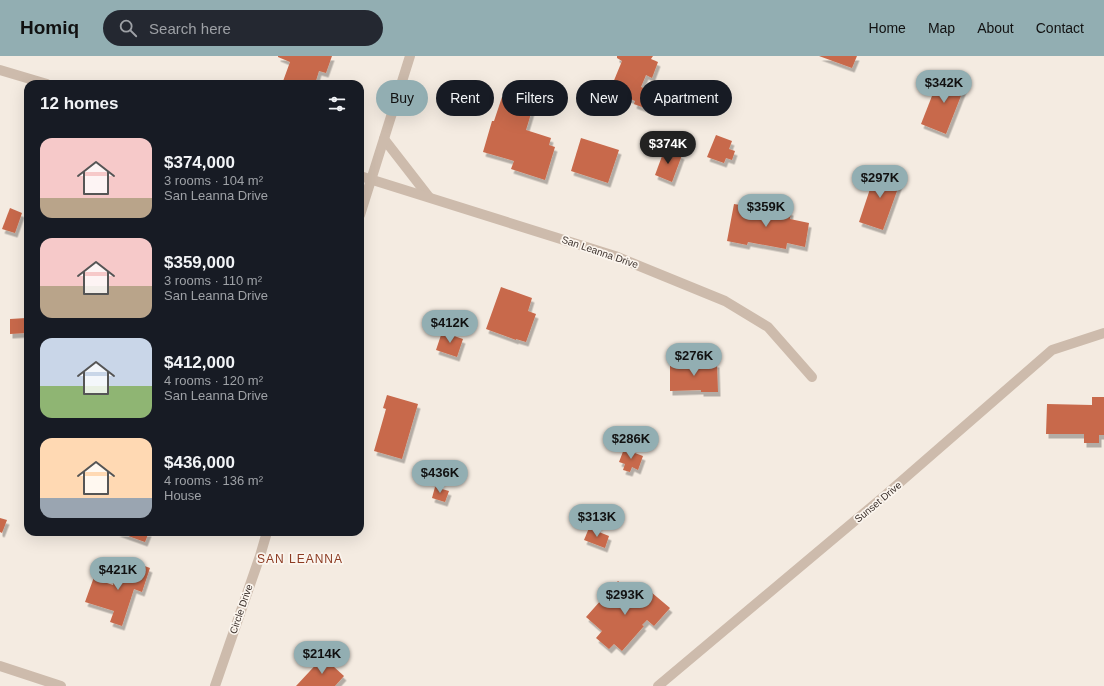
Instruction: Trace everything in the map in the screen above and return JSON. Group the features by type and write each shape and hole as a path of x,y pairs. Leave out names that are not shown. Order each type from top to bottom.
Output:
{"street":[{"path":"364,203 410,56"},
{"path":"0,70 34,80"},
{"path":"384,139 429,197"},
{"name":"San Leanna Drive","path":"364,177 615,256 725,301 768,327 812,377"},
{"name":"Sunset Drive","path":"658,686 882,498 1052,350 1104,333"},
{"name":"Circle Drive","path":"214,686 266,536"},
{"path":"0,666 61,686"}],"building":[{"path":"332,56 326,73 319,71 316,80 283,80 290,62 278,57"},
{"path":"617,56 653,56 651,59 658,62 652,78 646,75 644,80 640,80 640,106 634,104 635,101 632,100 632,80 614,80 622,61 617,58"},
{"path":"819,56 857,56 852,68"},
{"path":"941,73 966,83 946,134 921,124"},
{"path":"502,97 502,116 530,116 526,130 551,138 549,145 555,147 545,180 511,169 514,161 483,152 492,121 494,121"},
{"path":"716,135 732,141 729,149 735,151 732,160 726,158 724,163 707,157"},
{"path":"581,138 619,150 608,183 571,171"},
{"path":"665,148 682,155 672,182 655,175"},
{"path":"877,168 902,177 883,230 859,222"},
{"path":"734,204 753,207 752,212 763,214 764,206 791,211 790,219 809,223 805,247 787,243 786,249 748,242 747,245 727,241"},
{"path":"10,208 22,213 15,233 2,229"},
{"path":"501,287 532,298 528,311 536,314 526,342 486,329"},
{"path":"24,318 24,333 10,334 10,319"},
{"path":"442,332 463,339 457,357 436,350"},
{"path":"717,363 718,392 701,392 701,390 670,391 670,364"},
{"path":"387,395 418,404 402,459 374,451 386,409 383,408"},
{"path":"1092,397 1104,397 1104,435 1099,435 1099,443 1084,443 1084,434 1046,434 1047,404 1092,405"},
{"path":"624,449 643,456 638,470 632,467 630,472 623,470 625,464 619,462"},
{"path":"435,487 449,491 445,502 432,498"},
{"path":"0,518 7,520 2,533 0,532"},
{"path":"589,528 609,536 605,548 584,540"},
{"path":"128,536 147,536 145,542"},
{"path":"128,560 150,568 142,592 134,589 122,626 110,622 114,611 85,602 94,577 105,580 104,582 113,585 117,571 124,573"},
{"path":"618,581 641,602 651,592 670,608 654,626 647,620 642,625 644,626 622,651 614,644 609,649 596,638 602,631 586,617"},
{"path":"323,657 344,676 335,686 296,686"}],"district":[{"name":"SAN LEANNA","path":"300,559"}]}
